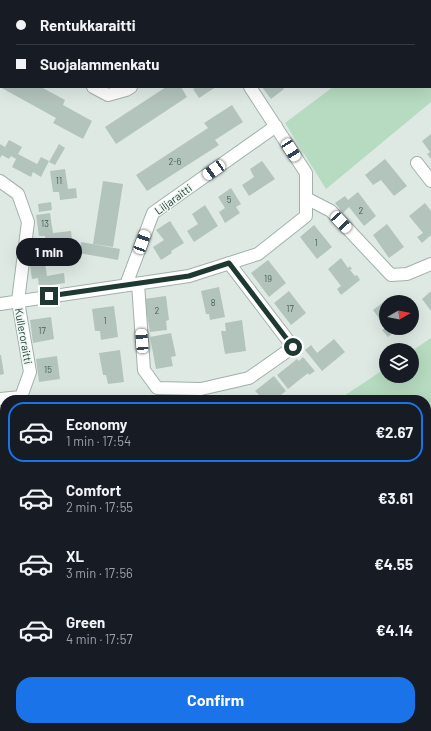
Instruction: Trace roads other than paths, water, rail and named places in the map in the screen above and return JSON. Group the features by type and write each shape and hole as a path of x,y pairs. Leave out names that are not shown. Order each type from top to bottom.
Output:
{"street":[{"path":"95,88 108,95 129,88"},
{"path":"0,304 189,276 258,254 306,216 306,173 251,88"},
{"name":"Liljaraitti","path":"132,284 153,213 276,126"},
{"path":"417,163 431,181"},
{"path":"0,182 18,194 28,222 18,301"},
{"path":"306,198 331,211 391,275 407,274 431,264"},
{"path":"132,284 144,370 157,388 201,390 249,378 293,347 229,263"},
{"name":"Kulleroraitti","path":"18,301 30,372 21,395"}]}
